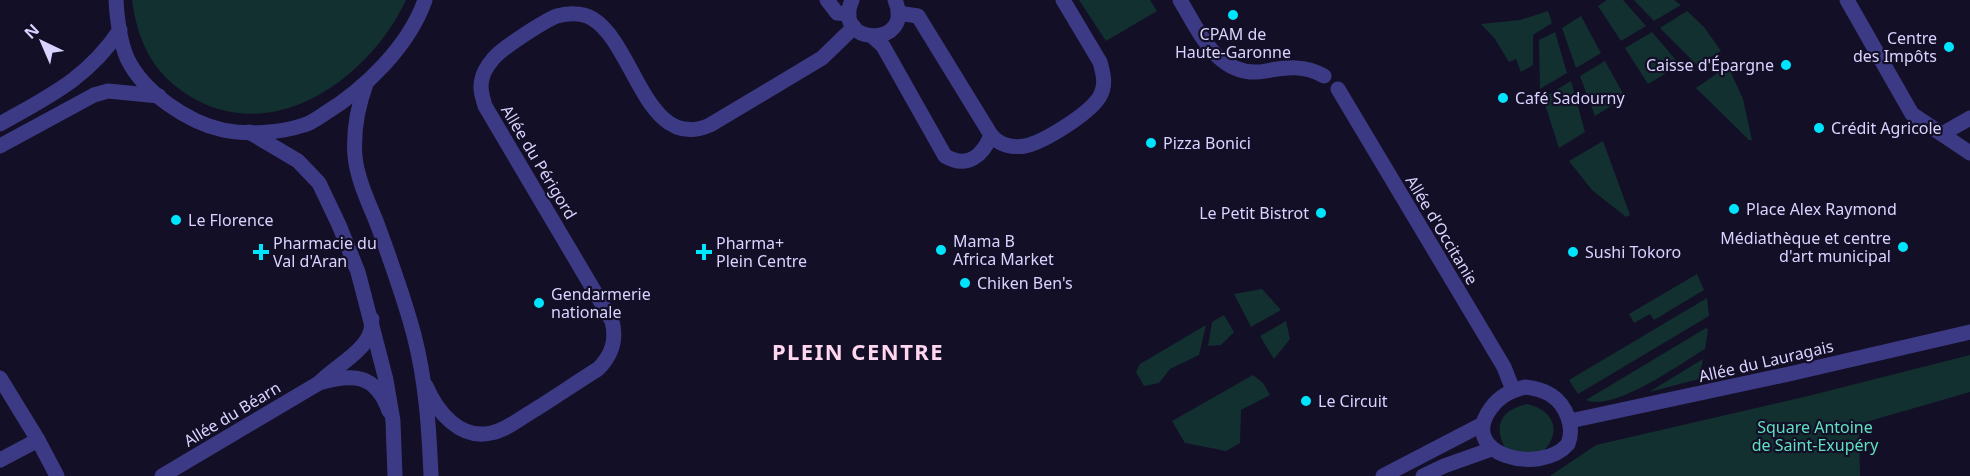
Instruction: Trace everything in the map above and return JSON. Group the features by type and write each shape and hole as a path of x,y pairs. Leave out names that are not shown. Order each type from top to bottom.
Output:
{"street":[{"path":"116,0 127,57 138,75 159,96 201,123 224,130 249,132 281,130 307,125 337,106 366,84 393,54 411,28 425,0"},
{"path":"827,0 837,13 852,14 865,36 873,37 887,33 893,27 896,7 918,16 991,135 1004,145 1015,147 1033,143 1085,114 1102,92 1103,72 1100,62 1063,0"},
{"path":"1180,0 1210,50 1234,68 1260,72 1295,67 1324,76"},
{"path":"1847,0 1912,114 1970,153"},
{"name":"Allée du Périgord","path":"424,380 432,401 454,425 470,433 490,433 501,430 529,414 598,369 613,348 615,331 612,321 485,106 481,87 482,78 493,59 503,50 558,16 570,14 586,16 610,35 652,105 663,119 678,129 691,131 710,125 822,58 852,14"},
{"path":"0,124 73,81 105,52 120,30"},
{"path":"873,37 883,46 945,156 952,160 972,160 983,152 991,135"},
{"path":"366,84 358,106 355,156 361,181 398,279 424,380 431,476"},
{"name":"Allée d'Occitanie","path":"1338,89 1504,367 1513,390"},
{"path":"0,146 94,95 108,91 159,96"},
{"path":"1942,134 1970,118"},
{"path":"249,132 298,161 319,183 358,272 386,380 393,421 394,476"},
{"name":"Allée du Béarn","path":"162,476 319,383 366,341 371,333 372,319"},
{"name":"Allée du Lauragais","path":"1570,421 1779,377 1970,332"},
{"name":"Allée du Béarn","path":"319,383 354,377 372,383 387,406 393,421"},
{"path":"0,378 57,476"},
{"path":"1383,476 1481,425 1489,410 1500,397 1525,387 1552,395 1563,406 1570,421 1570,439 1563,456 1550,468 1536,473 1522,474 1509,470 1497,462 1483,439 1481,425"},
{"path":"0,460 38,440"},
{"path":"1423,476 1488,450"}],"green space":[{"path":"132,0 406,0 390,28 369,55 344,78 316,96 286,109 255,114 223,110 191,97 167,78 157,68 143,44"},
{"path":"1079,0 1150,0 1157,11 1106,41"},
{"path":"1607,0 1623,0 1646,26 1621,41 1598,6"},
{"path":"1634,0 1674,0 1681,5 1654,21"},
{"path":"1548,11 1552,23 1533,35 1533,65 1521,72 1516,59 1509,62 1495,39 1481,24 1520,20"},
{"path":"1687,11 1704,27 1721,51 1697,65 1660,28"},
{"path":"1581,16 1601,53 1576,68 1562,28"},
{"path":"1555,32 1567,73 1540,89 1539,40"},
{"path":"1652,32 1680,65 1648,84 1625,48"},
{"path":"1605,61 1625,97 1595,116 1580,76"},
{"path":"1728,66 1743,99 1752,140 1749,140 1696,88"},
{"path":"1571,81 1585,132 1559,148 1543,98"},
{"path":"1603,141 1630,215 1626,217 1592,190 1569,161"},
{"path":"1697,274 1704,290 1654,320 1650,314 1634,323 1629,314"},
{"path":"1262,289 1281,310 1251,327 1234,294"},
{"path":"1707,298 1709,316 1578,394 1569,380"},
{"path":"1224,315 1234,332 1221,345 1208,346 1212,322"},
{"path":"1286,321 1290,339 1274,359 1260,336"},
{"path":"1206,325 1199,355 1170,369 1159,383 1144,386 1136,372 1140,364"},
{"path":"1706,328 1708,330 1705,349 1664,375 1647,385 1613,399 1598,402 1586,400"},
{"name":"Square Antoine de Saint-Exupéry","path":"1970,355 1970,392 1859,424 1860,476 1550,476 1596,445 1808,396"},
{"path":"1703,359 1699,379 1649,392"},
{"path":"1253,375 1263,383 1270,395 1241,410 1240,443 1226,451 1185,443 1172,421"},
{"path":"1527,404 1545,412 1553,425 1551,441 1538,456 1505,448 1501,440 1500,426 1505,414"}],"place":[{"name":"CPAM de Haute-Garonne","path":"1233,15"},
{"name":"Centre des Impôts","path":"1949,47"},
{"name":"Caisse d'Épargne","path":"1786,65"},
{"name":"Café Sadourny","path":"1503,98"},
{"name":"Crédit Agricole","path":"1819,128"},
{"name":"Pizza Bonici","path":"1151,143"},
{"name":"Place Alex Raymond","path":"1734,209"},
{"name":"Le Petit Bistrot","path":"1321,213"},
{"name":"Le Florence","path":"176,220"},
{"name":"Médiathèque et centre d'art municipal","path":"1903,247"},
{"name":"Mama B Africa Market","path":"941,250"},
{"name":"Pharmacie du Val d'Aran","path":"261,252"},
{"name":"Pharma+ Plein Centre","path":"704,252"},
{"name":"Sushi Tokoro","path":"1573,252"},
{"name":"Chiken Ben's","path":"965,283"},
{"name":"Gendarmerie nationale","path":"539,303"},
{"name":"Le Circuit","path":"1306,401"}],"district":[{"name":"PLEIN CENTRE","path":"858,351"}]}
